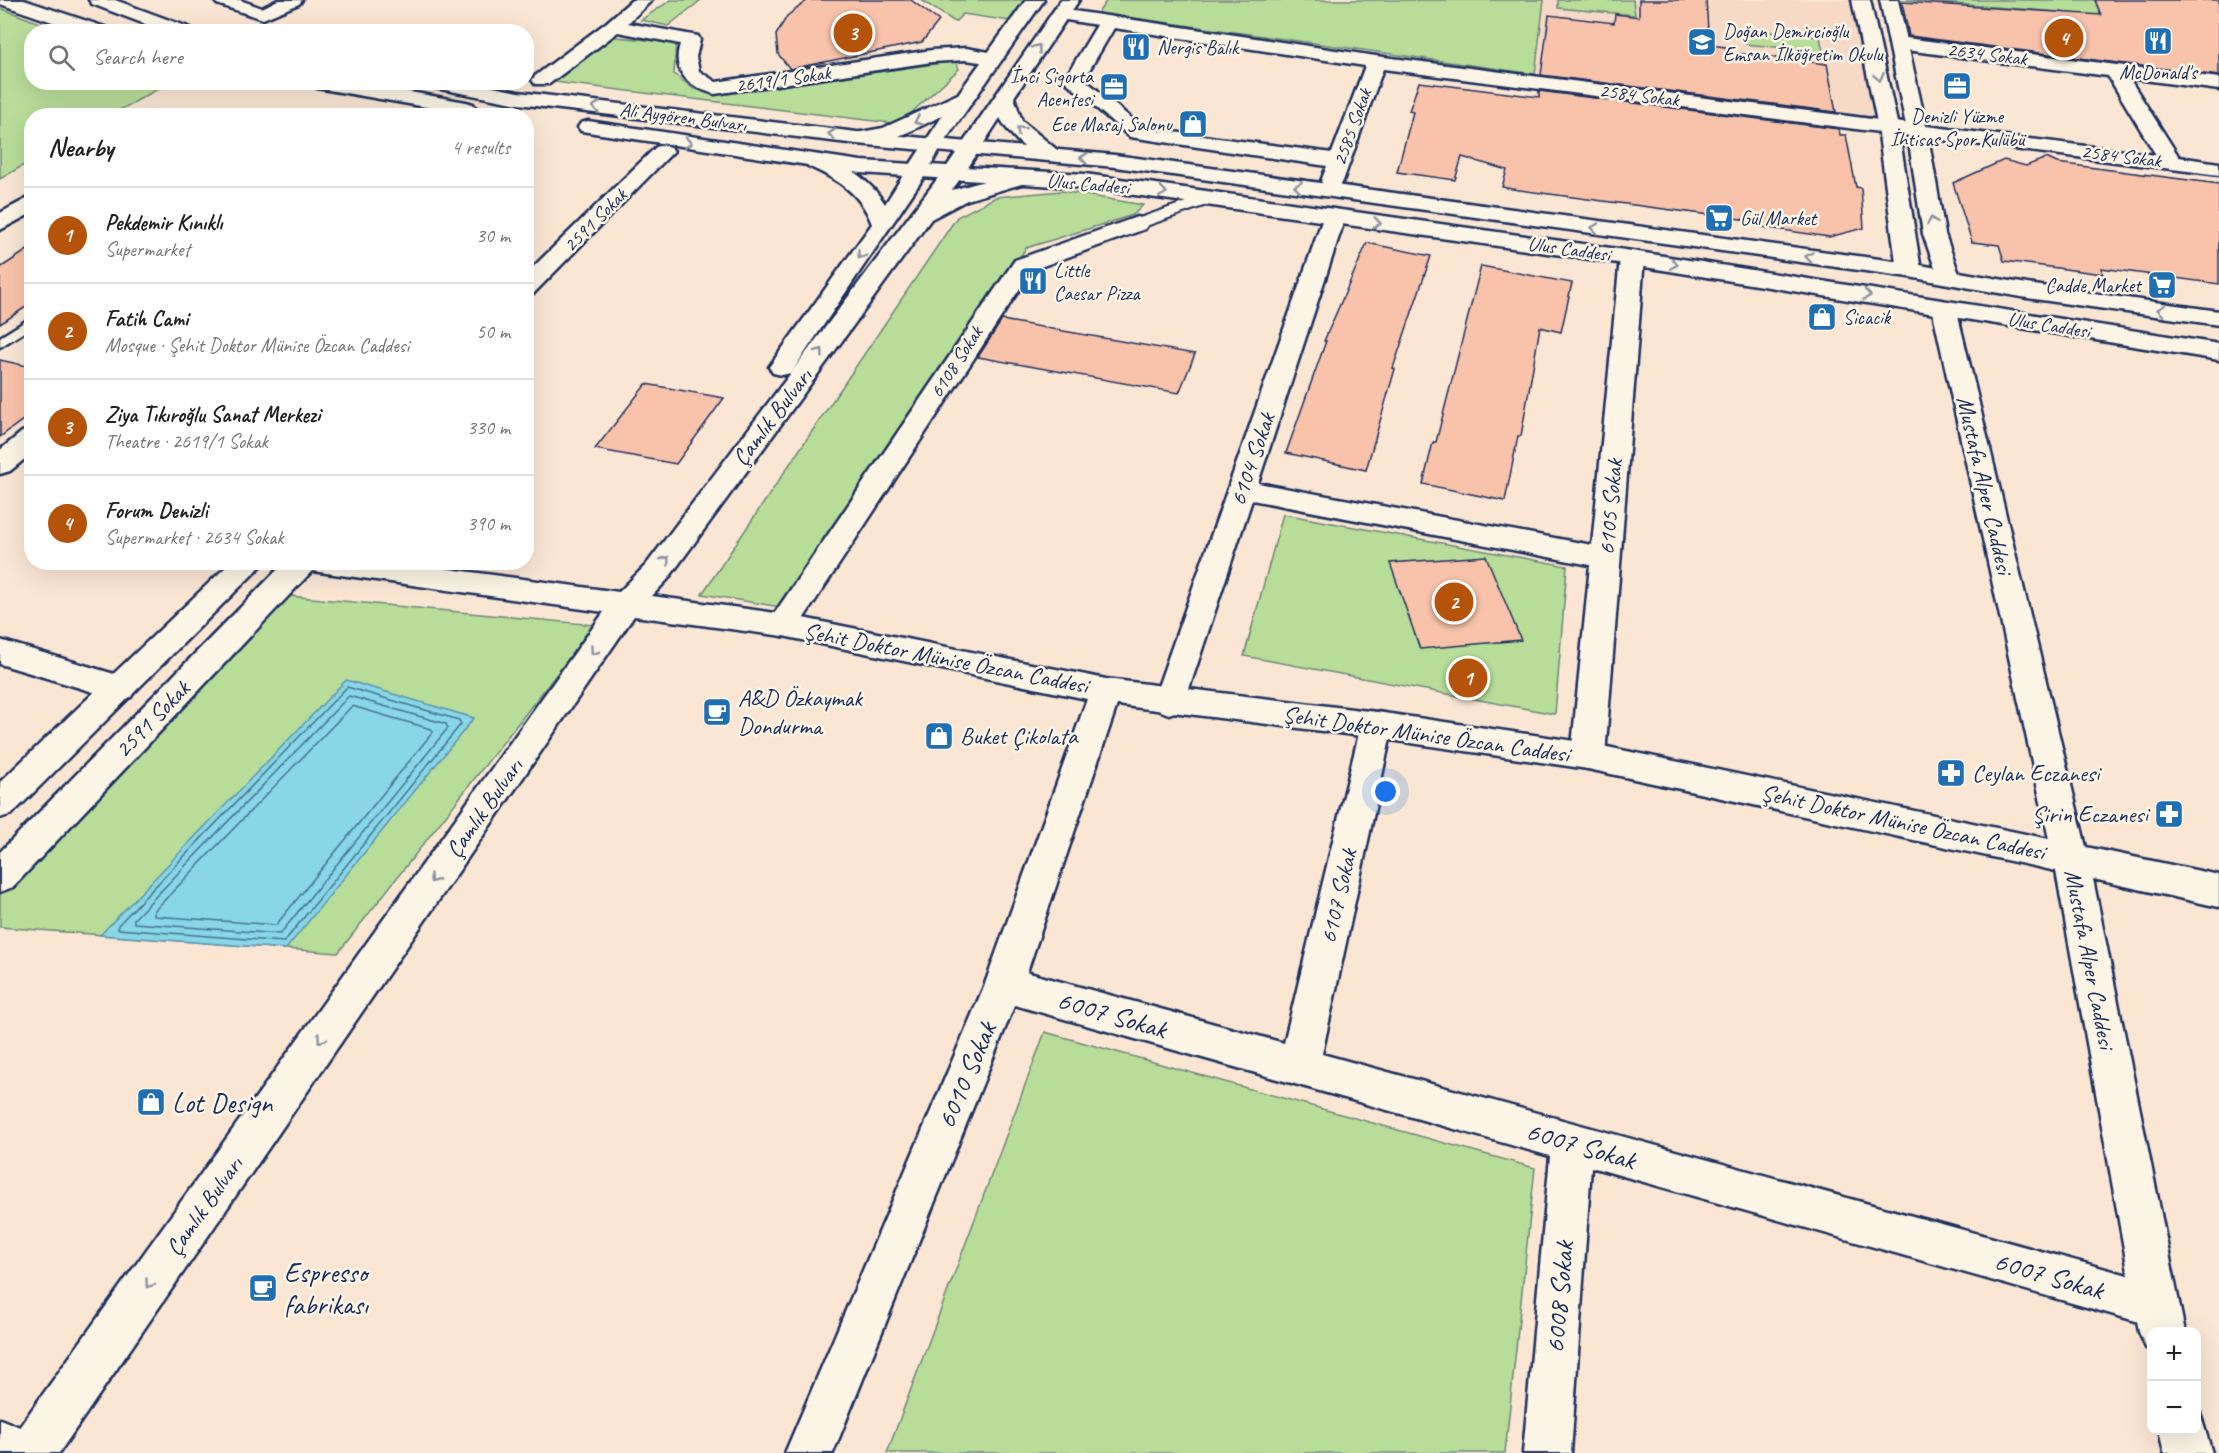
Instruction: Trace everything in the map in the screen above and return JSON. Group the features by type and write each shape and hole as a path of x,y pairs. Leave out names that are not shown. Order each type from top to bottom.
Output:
{"street":[{"path":"6,0 77,24"},
{"path":"98,0 162,24"},
{"path":"223,0 263,14 293,0"},
{"path":"542,80 614,26 643,0"},
{"path":"627,603 641,564 884,224 932,145 1035,0"},
{"path":"1861,0 1888,127 1909,270"},
{"name":"Mustafa Alper Caddesi","path":"1889,0 1900,36 1946,292 2071,858 2160,1318"},
{"name":"2584 Sokak","path":"1065,7 1109,21 1376,62 2219,169"},
{"name":"Çamlık Bulvarı","path":"30,1453 627,603 657,572 952,175 1065,7"},
{"path":"1109,21 1074,80 1137,133 1340,161"},
{"name":"2619/1 Sokak","path":"614,26 691,39 687,49 688,70 698,83 715,88 932,56 966,54 994,58"},
{"name":"2634 Sokak","path":"1900,36 2115,71 2219,84"},
{"name":"2585 Sokak","path":"1329,191 1376,62"},
{"path":"2115,71 2171,162"},
{"path":"363,90 467,108"},
{"name":"Ali Aygören Bulvarı","path":"476,90 518,98 932,145"},
{"path":"857,138 888,133 918,121 970,93"},
{"path":"1004,95 1006,113 1017,129 1052,154"},
{"name":"Ali Aygören Bulvarı","path":"534,119 816,161 917,171"},
{"name":"Ulus Caddesi","path":"932,145 1052,154 1909,270 1946,292 2219,352"},
{"name":"2591 Sokak","path":"534,280 663,151"},
{"path":"816,161 862,187 881,214 884,224"},
{"name":"Ulus Caddesi","path":"917,171 952,175 1085,181 1334,218 1632,258 1946,292 2219,318"},
{"path":"918,220 959,195 1017,178"},
{"name":"6108 Sokak","path":"783,626 1023,265 1209,199"},
{"path":"0,223 24,208"},
{"name":"6104 Sokak","path":"1169,701 1334,218"},
{"name":"6105 Sokak","path":"1588,756 1632,258"},
{"path":"0,431 24,436"},
{"path":"0,465 24,445"},
{"path":"1241,489 1606,558"},
{"name":"2591 Sokak","path":"0,804 242,570"},
{"name":"2591 Sokak","path":"0,876 295,570"},
{"name":"Şehit Doktor Münise Özcan Caddesi","path":"377,570 783,626 1106,691 1169,701 1377,726 1588,756 2219,891"},
{"path":"0,652 120,688"},
{"name":"6010 Sokak","path":"809,1453 1004,984 1106,691"},
{"name":"6107 Sokak","path":"1299,1066 1377,726"},
{"name":"6007 Sokak","path":"1004,984 1572,1142 2160,1318"},
{"name":"6008 Sokak","path":"1547,1453 1572,1142"},
{"path":"2184,1435 2188,1453"},
{"path":"0,1443 25,1453"}],"lane":[{"path":"0,343 24,326"}],"shaded area":[{"name":"Doğan Demircioğlu Emsan İlköğretim Okulu","path":"1544,0 1857,0 1877,117 1535,74"}],"green space":[{"path":"671,0 701,0 668,26 641,20"},
{"path":"921,0 1025,0 1010,21 963,14 955,22"},
{"path":"1107,0 1544,0 1535,74 1098,13"},
{"path":"1558,0 1633,0 1635,15 1558,8"},
{"path":"1902,0 2095,0 2102,18 2061,12"},
{"path":"0,8 42,24 24,24 24,90 156,90 124,108 24,108 24,165 0,179"},
{"path":"1743,29 1820,37 1823,52 1745,44"},
{"path":"607,36 676,43 674,74 694,89 728,93 956,61 959,69 899,124 554,82"},
{"path":"1062,191 1143,205 1133,215 1026,248 786,608 702,594 957,217 996,197"},
{"path":"1283,514 1567,566 1555,714 1244,656"},
{"path":"279,595 595,625 338,953 0,927 0,869"},
{"path":"1045,1032 1535,1168 1505,1453 887,1453"}],"water":[{"path":"346,680 474,718 286,949 100,935"}],"building":[{"path":"808,0 911,0 939,21 922,42 790,69 778,54 776,35 787,16"},
{"path":"1639,0 1706,0 1709,45 1726,47 1726,52 1827,64 1836,112 1541,75 1549,15 1614,23 1615,14 1639,17"},
{"path":"2095,0 2219,0 2219,76 1909,36 1902,2 2101,15"},
{"path":"1419,82 1539,97 1539,91 1839,129 1840,135 1846,135 1856,187 1861,188 1864,228 1829,237 1756,226 1756,221 1512,189 1502,187 1507,170 1462,157 1455,180 1397,172 1413,112 1409,111"},
{"path":"2046,158 2057,163 2219,184 2219,284 2101,268 2103,274 2004,261 1999,245 1972,242 1953,183 2004,160 2026,166"},
{"path":"1367,243 1431,256 1393,368 1395,369 1366,470 1286,453 1326,341 1324,341"},
{"path":"24,252 24,308 0,324 0,268"},
{"path":"1481,266 1572,283 1561,332 1540,327 1521,436 1518,436 1505,501 1423,484"},
{"path":"1002,320 1195,354 1179,393 978,357"},
{"path":"0,360 24,365 24,419 0,437"},
{"path":"646,384 724,398 676,464 595,449"},
{"path":"1486,556 1521,640 1420,649 1390,563"}],"place":[{"name":"Ziya Tıkıroğlu Sanat Merkezi","path":"853,33"},
{"name":"Forum Denizli","path":"2064,38"},
{"name":"McDonald's","path":"2158,41"},
{"name":"Doğan Demircioğlu Emsan İlköğretim Okulu","path":"1702,42"},
{"name":"Nergis Balık","path":"1136,47"},
{"name":"Denizli Yüzme İhtisas Spor Kulübü","path":"1957,86"},
{"name":"İnci Sigorta Acentesi","path":"1114,87"},
{"name":"Ece Masaj Salonu","path":"1193,124"},
{"name":"Gül Market","path":"1719,218"},
{"name":"Little Caesar Pizza","path":"1033,281"},
{"name":"Cadde Market","path":"2162,285"},
{"name":"Sicacik","path":"1822,317"},
{"name":"Fatih Cami","path":"1454,602"},
{"name":"Pekdemir Kınıklı","path":"1468,678"},
{"name":"A&D Özkaymak Dondurma","path":"717,712"},
{"name":"Buket Çikolata","path":"939,736"},
{"name":"Ceylan Eczanesi","path":"1951,773"},
{"name":"Şirin Eczanesi","path":"2169,814"},
{"name":"Lot Design","path":"151,1102"},
{"name":"Espresso fabrikası","path":"263,1288"}]}
